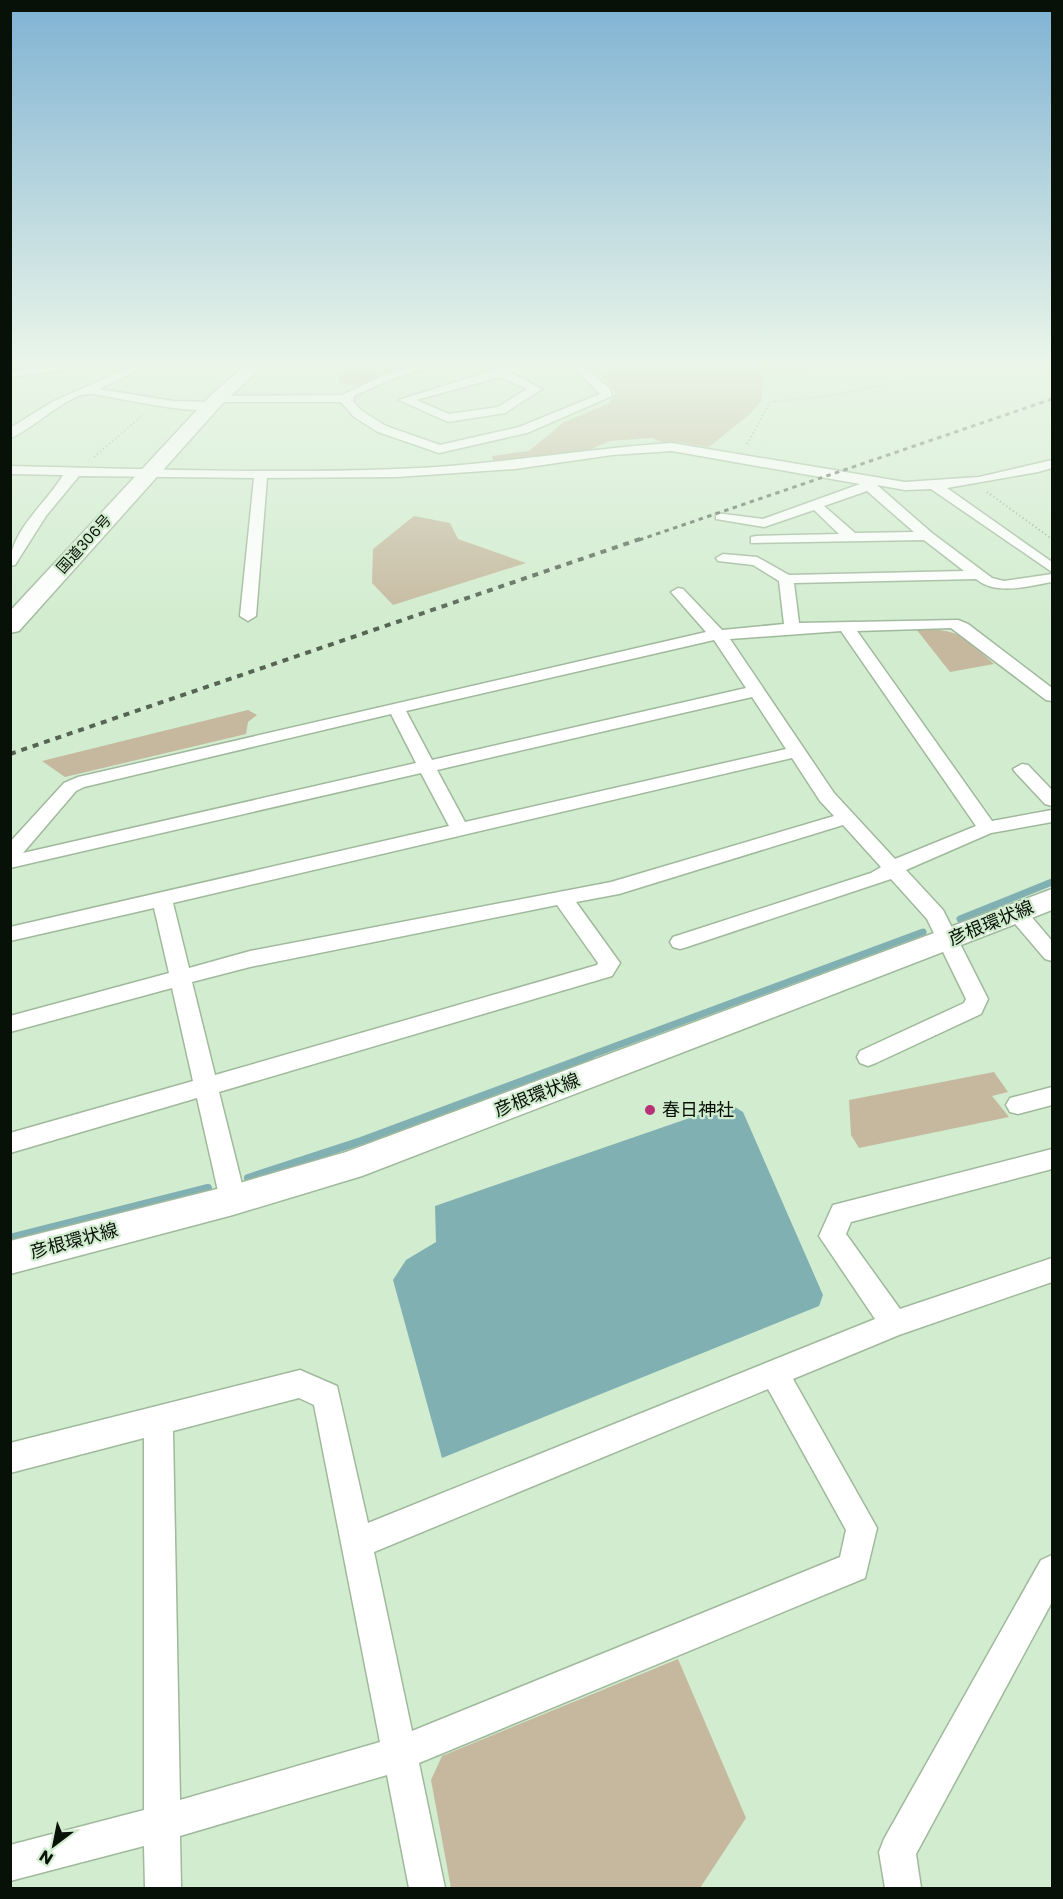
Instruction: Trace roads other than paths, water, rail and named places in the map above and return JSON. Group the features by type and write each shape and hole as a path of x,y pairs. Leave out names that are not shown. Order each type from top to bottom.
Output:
{"highway":[{"name":"国道306号","path":"10,626 170,450"}],"main road":[{"name":"彦根環状線","path":"10,1258 233,1200 350,1166 950,940 1053,898"}],"street":[{"path":"436,471 439,450"},
{"path":"14,473 261,476 436,471 577,458 633,450"},
{"path":"688,450 865,483 905,486 975,483 1049,469"},
{"path":"10,562 40,514 65,486 68,478 76,472"},
{"path":"248,616 261,476"},
{"path":"721,516 764,523 865,483"},
{"path":"865,483 927,536 987,581 1004,585 1053,578"},
{"path":"935,486 1053,568"},
{"path":"820,509 852,538"},
{"path":"756,540 927,536"},
{"path":"723,558 757,561 786,579 978,575"},
{"path":"786,579 792,628"},
{"path":"678,592 724,642 827,797 936,915 977,999 973,1008 868,1057"},
{"path":"10,855 70,787 78,783 716,635 845,625 953,623 963,627 1053,696"},
{"path":"845,625 987,828"},
{"path":"10,862 756,691"},
{"path":"396,708 460,830"},
{"path":"10,934 796,752"},
{"path":"1022,769 1053,800"},
{"path":"680,942 879,878 910,859 987,828 1053,816"},
{"path":"10,1024 250,959 612,889 846,819"},
{"path":"10,1143 604,971 609,963 562,897"},
{"path":"162,900 208,1086 233,1200"},
{"path":"1017,913 1053,954"},
{"path":"1018,1105 1053,1096"},
{"path":"894,1324 832,1236 842,1213 1053,1159"},
{"path":"356,1544 894,1324 1053,1270"},
{"path":"10,1863 164,1823 399,1754 854,1567 862,1528 774,1372"},
{"path":"10,1458 300,1384 327,1396 427,1888"},
{"path":"158,1420 164,1888"},
{"path":"903,1888 897,1852 1053,1571"}],"water":[{"path":"730,1104 743,1112 823,1295 819,1306 442,1458 393,1280 406,1260 436,1242 435,1206"}],"waterway":[{"path":"960,919 1052,882"},
{"path":"586,1057 923,932"},
{"path":"248,1178 361,1141 590,1056"},
{"path":"10,1238 208,1188"}],"railway":[{"path":"639,540 904,450"},
{"path":"10,754 643,538"}],"place":[{"name":"春日神社","path":"650,1110"}]}
